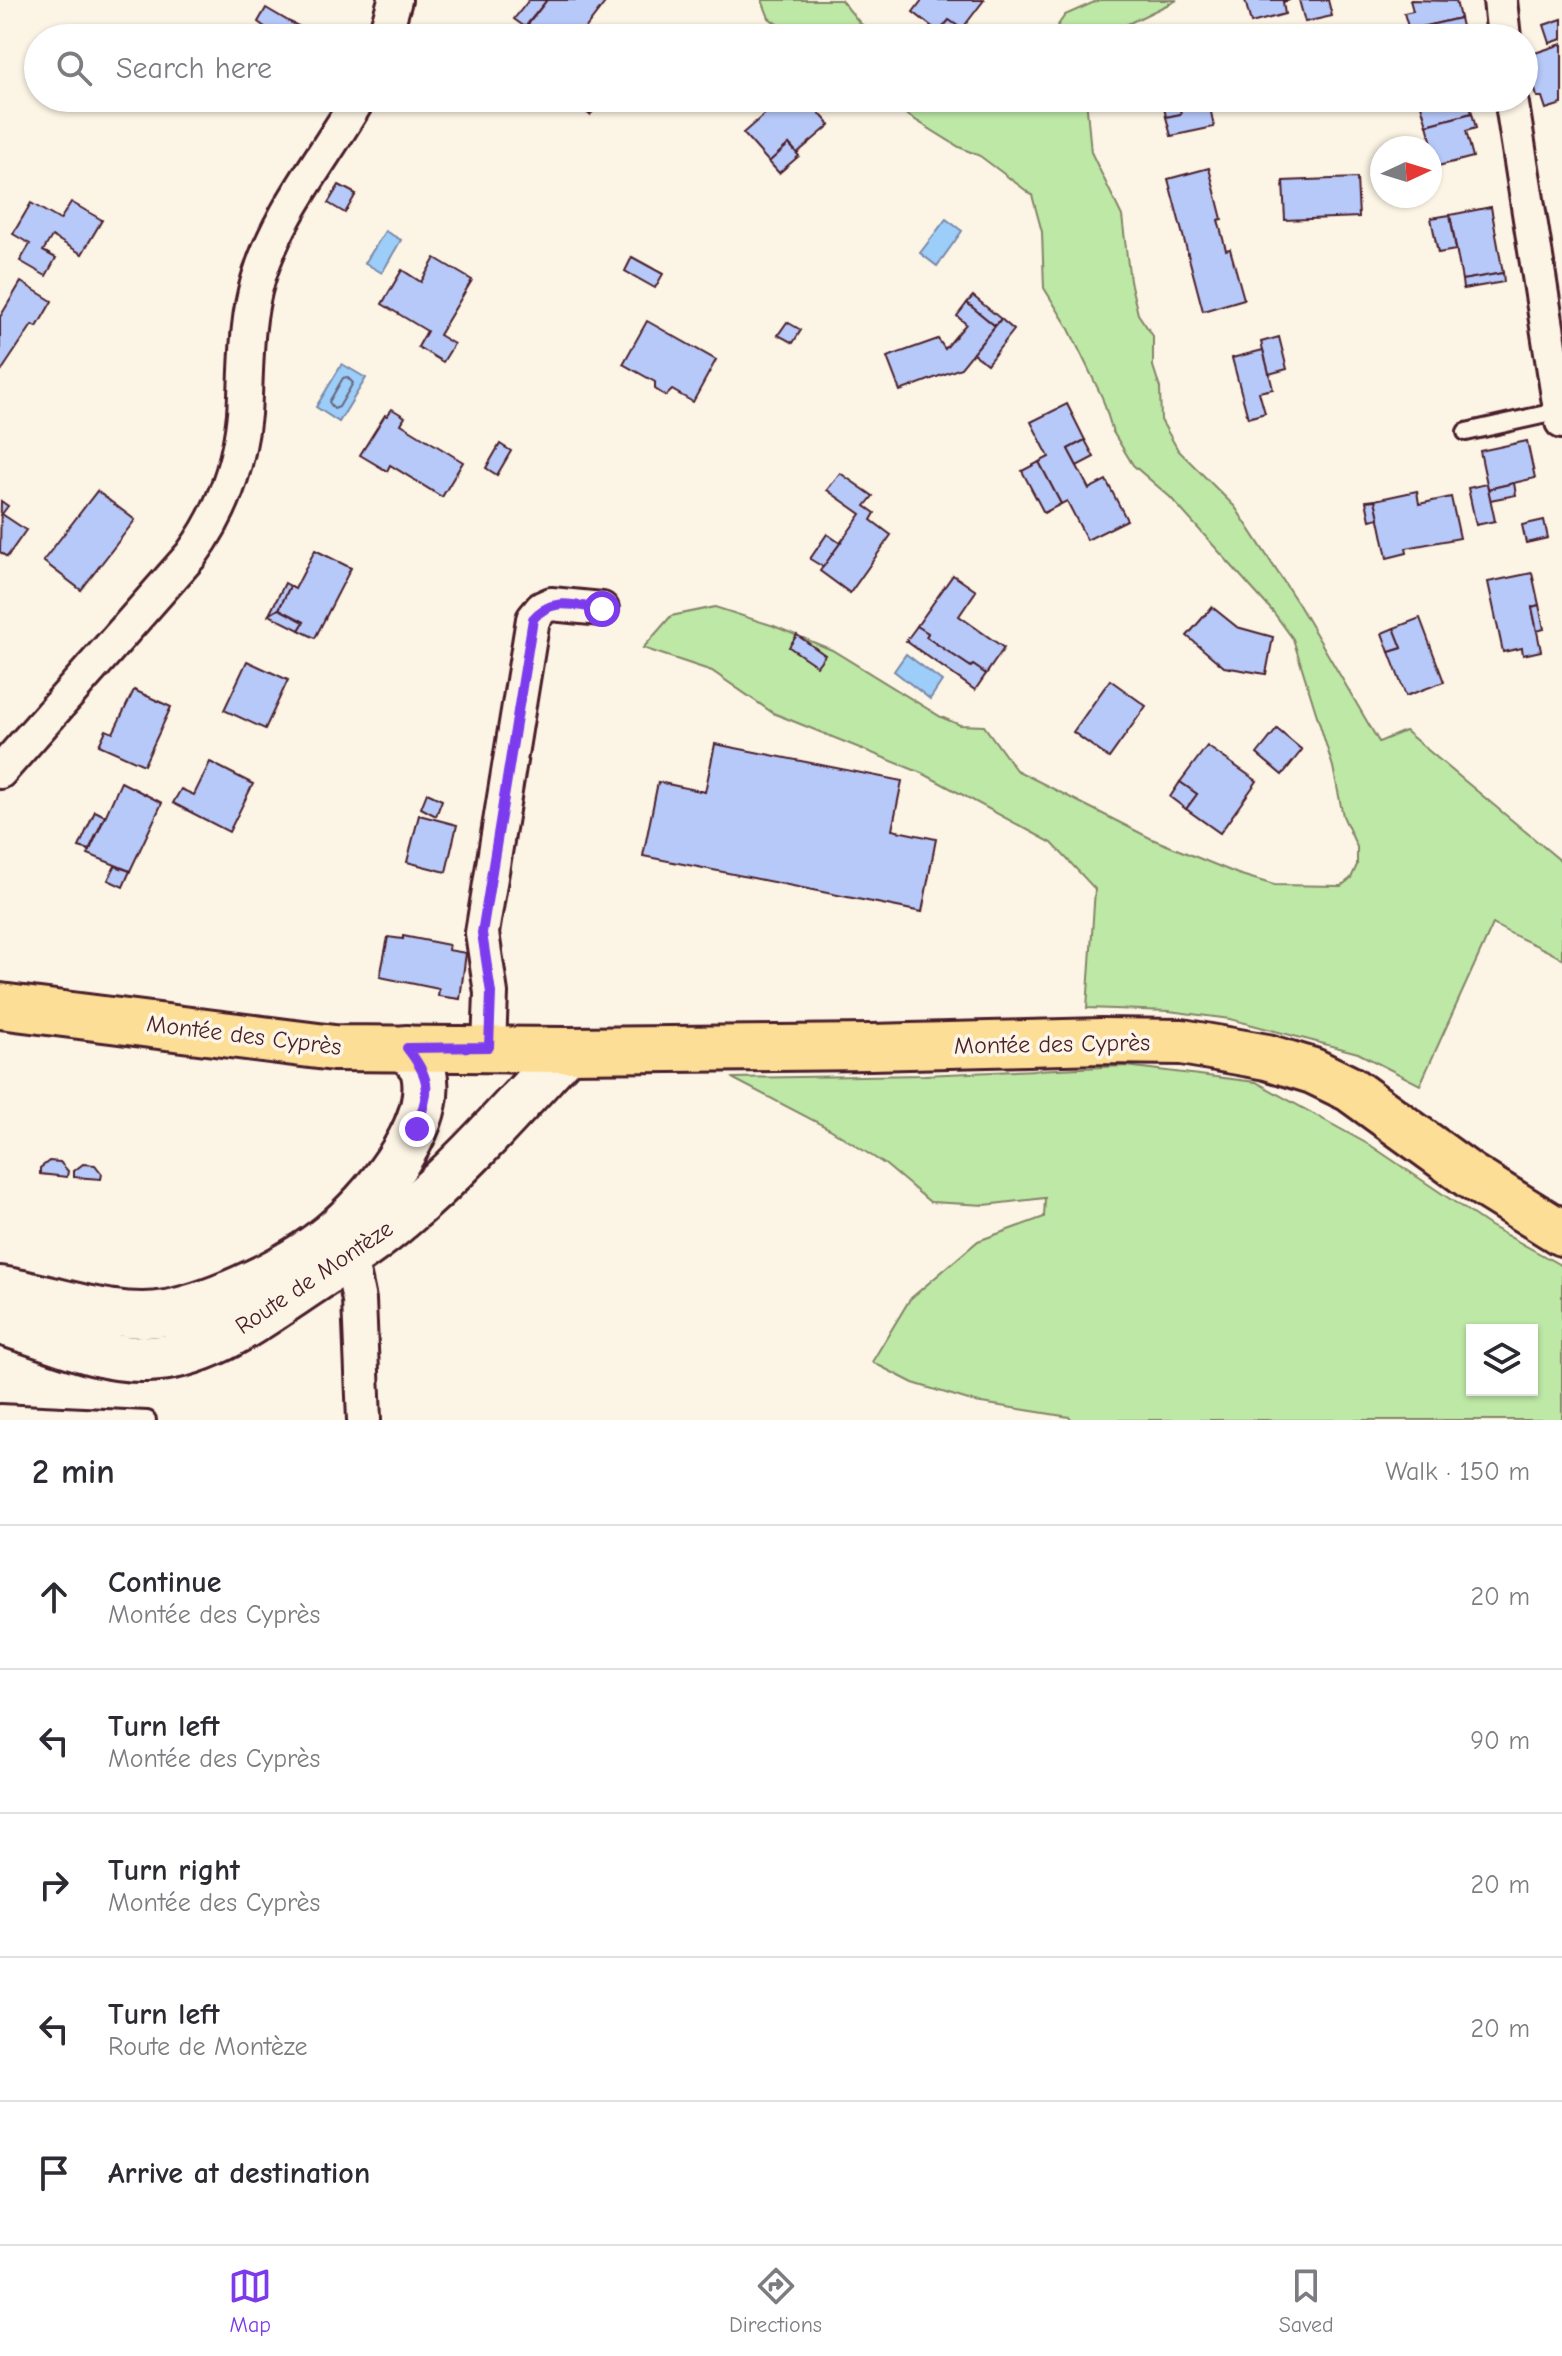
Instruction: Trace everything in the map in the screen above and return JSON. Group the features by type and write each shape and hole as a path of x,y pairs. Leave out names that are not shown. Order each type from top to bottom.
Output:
{"main road":[{"name":"Montée des Cyprès","path":"0,1006 334,1048 567,1050 1182,1042 1267,1057 1313,1071 1350,1089 1470,1176 1562,1233"}],"street":[{"path":"388,24 395,0"},
{"path":"1500,0 1503,24"},
{"path":"0,772 191,555 208,531 225,497 238,454 250,313 258,278 297,199 350,112"},
{"path":"1513,112 1561,416"},
{"path":"489,1047 491,993 482,933 533,619 542,608 551,604 602,609"},
{"name":"Route de Montèze","path":"0,1322 76,1347 113,1356 147,1359 181,1354 213,1343 241,1328 338,1247 417,1129 427,1092 424,1069 407,1048"},
{"name":"Route de Montèze","path":"0,1289 116,1314 168,1313 220,1298 274,1271 397,1222 447,1178 567,1050"},
{"path":"338,1247 354,1276 359,1300 364,1420"}],"lane":[{"path":"1466,432 1561,416"},
{"path":"0,1413 147,1420"}],"green space":[{"path":"762,0 841,0 861,24 777,24 769,18"},
{"path":"1099,0 1177,0 1128,24 1059,24 1065,15"},
{"path":"903,112 1087,112 1091,152 1122,216 1130,281 1138,314 1153,336 1153,366 1160,388 1161,420 1178,450 1235,507 1299,605 1379,742 1405,731 1562,862 1562,959 1493,924 1420,1085 1358,1053 1230,1019 1169,1011 1087,1008 1095,889 1052,843 924,774 773,713 712,671 643,648 671,616 715,607 774,626 832,650 941,717 960,725 984,726 1016,770 1152,839 1238,874 1274,885 1341,886 1351,878 1357,865 1357,847 1343,816 1333,767 1293,639 1274,613 1170,497 1133,465 1113,432 1102,397 1068,327 1044,288 1042,232 1032,195 980,156 959,147"},
{"path":"1126,1066 1256,1082 1373,1147 1490,1226 1562,1266 1562,1420 1071,1420 1069,1417 975,1402 913,1383 872,1362 910,1299 978,1241 1044,1217 1045,1198 985,1205 930,1202 886,1165 830,1129 732,1078 924,1075"}],"water":[{"path":"946,219 962,231 937,266 920,253"},
{"path":"385,231 401,240 382,273 365,263"},
{"path":"342,364 366,378 339,422 316,407"},
{"path":"906,654 942,681 930,699 894,671"}],"building":[{"path":"529,0 547,0 527,24 514,19"},
{"path":"547,0 607,0 589,24 528,24"},
{"path":"922,0 984,0 966,24 955,24 949,20 946,24 929,24 913,12"},
{"path":"1245,0 1290,0 1283,2 1285,14 1251,23"},
{"path":"1299,0 1328,0 1332,16 1305,22"},
{"path":"1410,0 1456,1 1460,18 1434,24 1407,24 1404,13 1413,11"},
{"path":"266,8 294,24 261,24 258,22"},
{"path":"1460,18 1461,24 1434,24"},
{"path":"1562,19 1562,39 1550,43 1544,25"},
{"path":"1562,44 1562,104 1546,109 1542,97 1538,97 1538,52"},
{"path":"767,112 818,112 830,125 797,153 789,144 769,162 743,133"},
{"path":"1165,112 1181,112 1181,114 1166,117"},
{"path":"1211,112 1214,127 1171,136 1166,117"},
{"path":"1423,112 1472,112 1472,113 1427,125"},
{"path":"1472,113 1476,128 1466,131 1473,157 1442,165 1442,136 1430,136 1427,125"},
{"path":"789,144 799,156 779,173 769,162"},
{"path":"1209,168 1226,250 1230,249 1244,299 1203,311 1168,179"},
{"path":"1357,178 1359,217 1285,220 1283,181"},
{"path":"339,185 356,194 345,213 328,203"},
{"path":"71,202 102,220 82,254 52,236 43,251 56,258 46,276 20,261 30,244 13,234 31,203 60,220"},
{"path":"1491,207 1503,273 1462,280 1450,215"},
{"path":"1450,215 1456,250 1438,253 1431,218"},
{"path":"632,257 663,274 655,288 625,271"},
{"path":"435,258 472,280 439,335 454,344 443,362 418,347 427,331 382,304 402,270 421,282"},
{"path":"1503,273 1504,282 1463,289 1462,280"},
{"path":"21,282 52,301 37,327 32,325 2,370 0,317"},
{"path":"973,296 1001,319 995,326 967,303"},
{"path":"967,303 995,326 961,368 900,391 887,357 938,339 945,349 966,324 957,316"},
{"path":"1001,319 1014,330 987,364 973,353"},
{"path":"647,321 716,360 693,402 672,390 666,396 655,389 655,382 623,364"},
{"path":"787,322 801,330 793,343 778,335"},
{"path":"1279,337 1287,369 1269,374 1261,342"},
{"path":"1263,350 1273,389 1259,392 1265,413 1248,418 1232,358"},
{"path":"1067,404 1085,440 1068,449 1089,489 1106,480 1127,520 1087,540 1067,501 1061,504 1039,462 1049,457 1031,422"},
{"path":"392,409 405,417 401,424 463,462 442,497 390,465 387,471 360,455"},
{"path":"1085,440 1094,457 1077,466 1068,449"},
{"path":"1527,441 1535,478 1488,489 1480,451"},
{"path":"500,444 511,451 497,475 486,468"},
{"path":"1039,462 1061,504 1044,513 1022,471"},
{"path":"840,473 873,496 865,506 875,513 871,520 891,535 850,593 820,571 861,514 827,490"},
{"path":"1514,483 1516,495 1490,500 1488,489"},
{"path":"1487,484 1495,521 1476,525 1468,488"},
{"path":"97,491 135,520 81,590 43,561"},
{"path":"1417,491 1419,504 1451,497 1460,538 1406,548 1407,553 1387,558 1375,500"},
{"path":"1375,500 1379,518 1370,520 1366,501"},
{"path":"1,501 8,506 2,514 26,530 7,557 0,552"},
{"path":"1544,520 1548,538 1526,543 1522,525"},
{"path":"827,534 840,543 823,567 810,559"},
{"path":"315,550 351,568 315,638 299,630 304,622 279,609 290,586 295,589"},
{"path":"1532,573 1539,605 1532,607 1541,651 1523,655 1522,648 1503,652 1488,582"},
{"path":"953,575 976,591 959,616 1004,648 986,674 926,637 928,633 917,626"},
{"path":"285,583 290,586 279,609 269,615"},
{"path":"1539,605 1544,629 1537,631 1532,607"},
{"path":"1212,607 1237,627 1273,637 1266,674 1224,667 1187,636"},
{"path":"279,609 304,622 299,630 269,615"},
{"path":"1420,618 1444,682 1406,696 1389,652 1402,648 1394,628"},
{"path":"917,626 928,633 926,637 986,674 975,690 906,641"},
{"path":"1394,628 1402,648 1389,652 1382,633"},
{"path":"797,635 825,655 817,666 789,647"},
{"path":"247,661 288,680 265,729 224,710"},
{"path":"1110,680 1146,706 1109,758 1073,732"},
{"path":"134,690 171,707 144,765 99,745 106,730 113,733"},
{"path":"1277,729 1302,750 1282,775 1257,754"},
{"path":"715,744 902,781 892,830 936,839 922,912 643,856 658,782 705,792"},
{"path":"1207,746 1257,781 1220,833 1186,809 1197,794 1180,782"},
{"path":"210,762 253,784 229,832 173,803 181,789 194,795"},
{"path":"121,782 162,803 130,871 88,854"},
{"path":"1180,782 1197,794 1186,809 1170,797"},
{"path":"427,793 442,800 436,816 421,808"},
{"path":"95,811 105,816 89,850 79,847"},
{"path":"419,815 457,825 446,872 407,862"},
{"path":"115,866 130,871 123,887 108,880"},
{"path":"403,936 449,945 448,950 466,953 460,999 438,996 439,989 380,977 388,937 403,939"},
{"path":"49,1161 60,1162 68,1171 67,1177 40,1174 40,1168"},
{"path":"83,1164 95,1165 102,1174 101,1179 74,1177 74,1171"}],"route":[{"path":"417,1129 427,1092 424,1069 407,1048 489,1047 491,993 482,933 533,619 542,608 551,604 602,609"}]}
